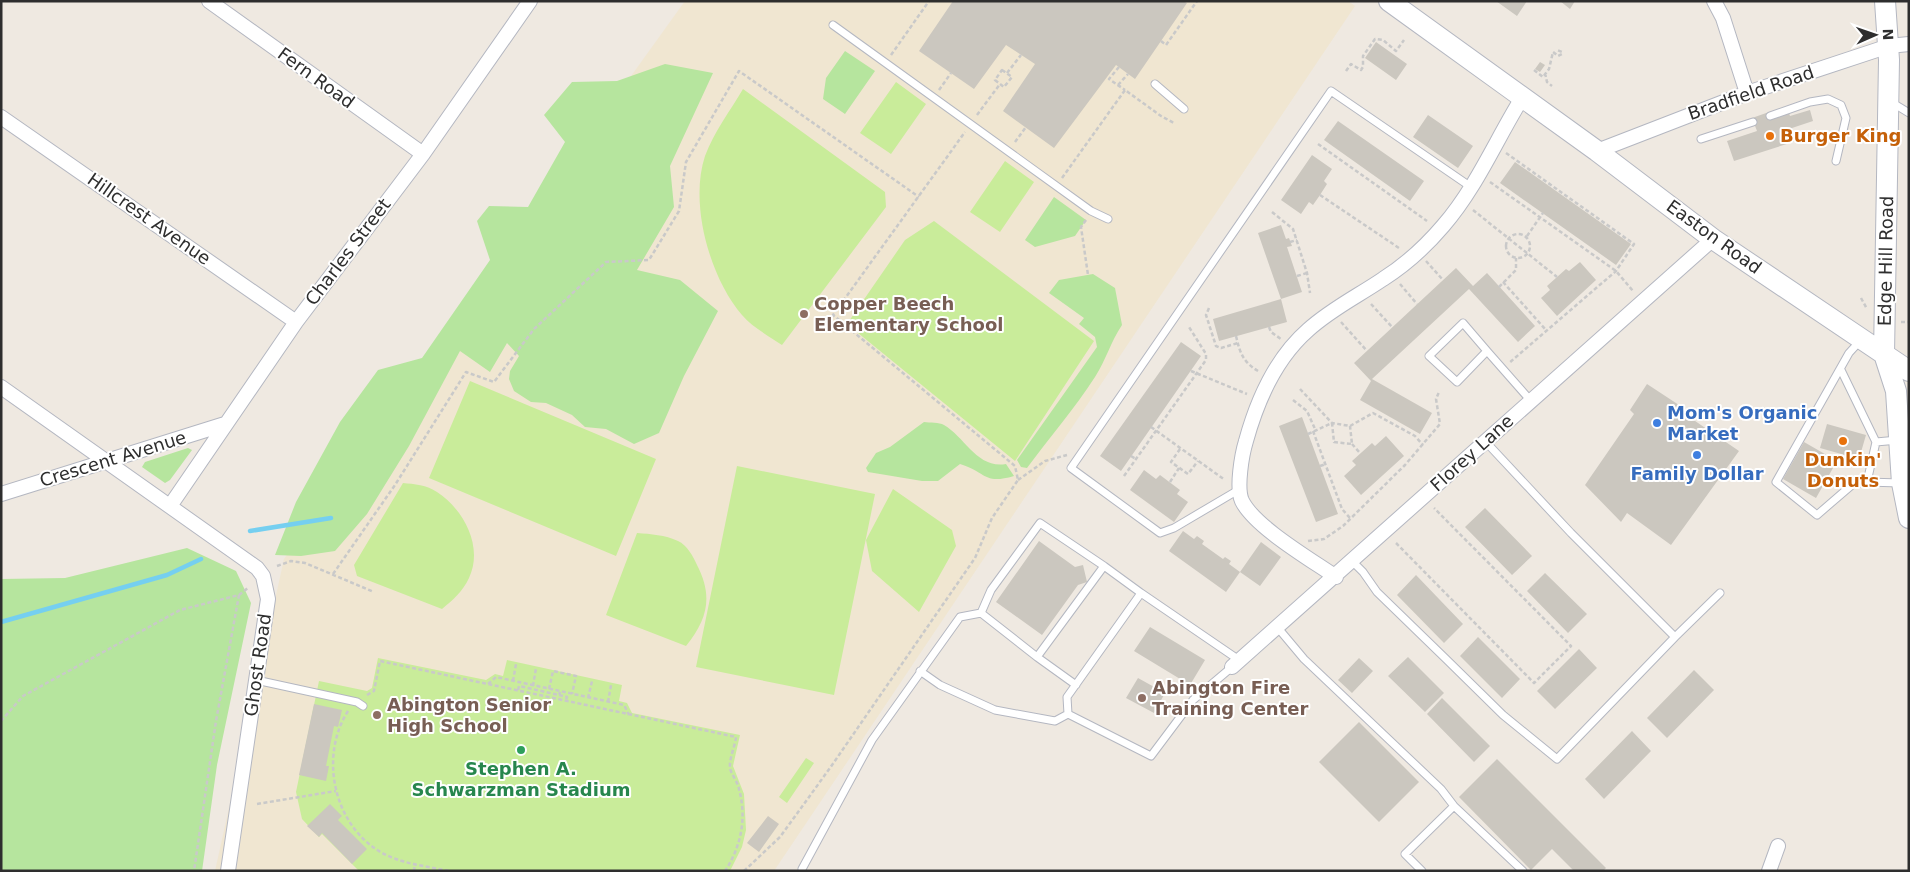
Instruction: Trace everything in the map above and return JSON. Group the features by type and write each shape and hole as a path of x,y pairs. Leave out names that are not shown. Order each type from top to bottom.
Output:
{"main road":[{"name":"Easton Road","path":"1389,1 1597,151 1713,239 1909,371"},
{"name":"Edge Hill Road","path":"1885,1 1899,45 1889,100 1884,354 1896,391 1902,483 1909,518"}],"street":[{"name":"Fern Road","path":"209,1 423,154"},
{"name":"Charles Street","path":"170,506 296,322 423,154 530,1"},
{"path":"1714,1 1723,18 1747,93"},
{"name":"Bradfield Road","path":"1597,151 1747,93 1899,45"},
{"path":"1336,577 1259,523 1242,500 1242,454 1253,415 1281,362 1307,331 1333,310 1385,278 1412,257 1443,226 1471,187 1522,98"},
{"name":"Hillcrest Avenue","path":"1,117 296,322"},
{"name":"Florey Lane","path":"1236,664 1336,577 1485,441 1713,239"},
{"name":"Ghost Road","path":"1,387 257,568 263,576 268,600 228,871"},
{"name":"Crescent Avenue","path":"1,494 225,424"},
{"path":"1769,871 1778,846"}],"lane":[{"path":"833,25 1091,211 1108,219"},
{"path":"1155,84 1184,109"},
{"path":"1241,489 1174,528 1160,533 1071,468 1331,91 1471,187"},
{"path":"1770,116 1810,102 1828,99 1841,106 1846,118 1836,161"},
{"path":"1889,100 1909,113"},
{"path":"1701,139 1753,122"},
{"path":"1487,351 1457,382 1429,356 1463,323 1531,401"},
{"path":"1862,339 1849,353 1776,482 1817,515 1853,484 1867,482 1902,483"},
{"path":"1841,370 1876,442 1867,482"},
{"path":"1876,442 1898,440"},
{"path":"1485,441 1571,533 1675,637"},
{"path":"981,613 991,590 1040,523 1104,566 1236,664 1193,700 1151,756 1068,714"},
{"path":"1352,561 1363,572 1377,592 1446,660 1503,715 1557,759 1720,593"},
{"path":"1037,657 1104,566"},
{"path":"1068,714 1067,697 1141,594"},
{"path":"802,869 872,740 960,617 981,613 1076,685"},
{"path":"1278,628 1304,660 1441,789 1454,806 1522,871"},
{"path":"920,671 940,685 994,710 1055,721 1068,714"},
{"path":"256,680 360,704"},
{"path":"1422,871 1405,854 1454,806"}],"path":[{"path":"885,63 930,1"},
{"path":"1161,41 1166,45 1197,1"},
{"path":"1346,71 1350,64 1361,70 1363,67 1363,56 1376,39 1383,40 1396,51 1404,40"},
{"path":"1534,70 1543,77 1553,52 1560,56 1564,53 1557,50"},
{"path":"1007,73 1021,55"},
{"path":"1119,68 1109,80 1174,123"},
{"path":"1002,70 1007,73 1012,77 1004,87 995,80 1002,70"},
{"path":"333,574 395,485 466,372 494,382 534,330 606,262 649,260 679,211 686,162 739,71 919,197"},
{"path":"933,98 951,73"},
{"path":"1545,73 1547,82 1552,86"},
{"path":"1118,85 1128,74"},
{"path":"1000,84 833,316 1016,466 1018,480"},
{"path":"1056,186 1125,90"},
{"path":"1008,151 1026,127"},
{"path":"1318,144 1426,222 1432,216"},
{"path":"1503,369 1616,271 1634,244 1506,153"},
{"path":"1490,182 1616,271 1634,293"},
{"path":"1320,195 1400,248"},
{"path":"1472,209 1557,277"},
{"path":"1272,212 1293,229 1307,273 1310,293"},
{"path":"1526,236 1543,213"},
{"path":"1086,220 1081,227 1088,275"},
{"path":"1515,233 1526,236 1530,244 1527,254 1523,258 1511,256 1506,250 1508,238 1515,233"},
{"path":"1290,242 1297,240"},
{"path":"1395,252 1406,242"},
{"path":"1499,287 1516,270 1516,258"},
{"path":"1425,260 1443,280"},
{"path":"1297,276 1307,273"},
{"path":"1399,282 1417,304"},
{"path":"1503,282 1546,330"},
{"path":"1861,298 1867,309"},
{"path":"1370,303 1392,328"},
{"path":"1209,308 1206,315 1216,346 1221,348 1238,343"},
{"path":"1341,322 1367,351"},
{"path":"1899,322 1909,322"},
{"path":"1124,476 1206,360 1206,354 1189,327"},
{"path":"1269,327 1282,340"},
{"path":"1236,336 1241,357 1260,372"},
{"path":"1191,371 1196,375 1247,394"},
{"path":"1300,389 1332,422 1350,426 1373,413 1415,436 1422,445"},
{"path":"1308,541 1324,539 1350,518 1385,486 1422,445 1440,424 1436,399 1439,392"},
{"path":"1171,400 1176,403"},
{"path":"1293,400 1307,411 1342,509 1350,518"},
{"path":"1308,434 1332,422"},
{"path":"1332,422 1334,442 1352,444"},
{"path":"1350,426 1352,444 1360,453"},
{"path":"1152,427 1156,432 1226,480"},
{"path":"1180,449 1171,462 1179,468 1188,474 1198,461"},
{"path":"744,871 780,837 830,768 975,558 992,518 1018,480 1045,461 1084,450"},
{"path":"1131,456 1136,459"},
{"path":"1320,466 1326,464"},
{"path":"1170,482 1179,468"},
{"path":"1396,543 1534,683 1571,646 1434,508"},
{"path":"276,566 291,561 305,563 374,592"},
{"path":"1,721 23,696 180,610 239,595 249,588"},
{"path":"194,871 216,721 239,595"},
{"path":"449,871 395,859 360,835 340,806 333,776 334,756 339,732 344,717 352,706 360,704 374,691 380,661 736,737 730,769 740,790 742,812 741,839 732,860 724,871"},
{"path":"513,681 516,664"},
{"path":"533,686 536,668"},
{"path":"549,689 553,671 576,676 572,694"},
{"path":"488,684 496,677 549,689 567,697 566,701"},
{"path":"588,698 592,681"},
{"path":"608,702 611,685"},
{"path":"518,690 519,686 572,694 624,705 629,714"},
{"path":"257,804 336,791"},
{"path":"414,871 415,864"}],"shaded area":[{"name":"Copper Beech Elementary School","path":"685,1 1348,1 1355,6 774,871 215,871 284,559"}],"green space":[{"path":"845,51 875,71 845,114 823,99 826,78"},
{"path":"665,64 713,73 670,166 674,207 637,270 680,280 718,311 684,376 659,433 634,444 606,429 585,427 572,415 546,403 531,402 514,391 509,379 510,371 519,356 507,343 490,372 460,351 409,446 367,514 335,551 301,556 275,555 296,502 340,422 378,370 422,358 490,260 477,221 489,206 528,207 565,142 544,115 572,82 617,81"},
{"path":"896,82 926,104 891,154 860,133"},
{"path":"743,89 885,192 886,207 782,345 751,323 742,315 731,300 720,281 712,261 701,218 701,175 705,156 718,130"},
{"path":"1005,161 1034,182 1000,232 970,212"},
{"path":"1054,197 1086,220 1075,236 1035,247 1025,240"},
{"path":"934,221 1094,341 1015,461 847,324 905,240"},
{"path":"1093,274 1115,288 1122,325 1099,371 1087,389 1027,468 1021,467 1017,460 1097,347 1095,337 1079,324 1084,318 1049,293 1059,280"},
{"path":"470,381 656,459 616,556 429,478"},
{"path":"924,422 944,425 952,430 979,457 987,462 1006,464 1014,476 990,478 960,464 938,481 922,481 868,472 866,468 876,453 890,447"},
{"path":"188,448 192,450 170,480 165,483 142,467 145,462"},
{"path":"737,466 875,494 834,695 696,667"},
{"path":"403,483 429,488 446,499 463,518 472,541 474,553 473,566 469,578 464,587 442,609 357,576 354,565"},
{"path":"893,489 952,530 956,546 919,612 872,571 866,540"},
{"path":"637,533 663,536 681,543 692,555 702,576 705,587 706,607 699,626 686,646 606,615"},
{"path":"187,548 236,571 251,603 217,765 202,871 1,871 1,579 65,578"},
{"name":"Stephen A. Schwarzman Stadium","path":"378,658 486,680 495,674 503,676 507,660 622,685 619,701 627,703 632,713 740,735 733,766 744,794 746,830 742,847 731,869 729,871 359,871 322,834 319,837 302,819 296,792 319,681 367,691 372,688"},
{"path":"806,758 814,763 787,803 779,797"}],"building":[{"path":"953,1 1183,1 1187,3 1135,79 1116,65 1054,148 1003,111 1035,64 1006,45 974,89 919,51"},
{"path":"1496,1 1527,1 1517,16"},
{"path":"1560,1 1575,1 1570,9"},
{"path":"1376,42 1407,64 1396,80 1365,58"},
{"path":"1540,62 1545,65 1540,72 1535,69"},
{"path":"1810,110 1813,121 1792,128 1796,141 1734,161 1727,141 1757,131 1752,118 1769,112 1771,118 1789,113 1790,116"},
{"path":"1428,115 1473,146 1458,168 1413,137"},
{"path":"1338,121 1424,181 1410,201 1324,140"},
{"path":"1312,155 1332,169 1324,181 1327,184 1320,195 1313,205 1309,202 1301,214 1281,200"},
{"path":"1515,162 1631,244 1616,265 1500,183"},
{"path":"1281,225 1286,239 1289,238 1292,246 1287,247 1302,292 1281,299 1258,233"},
{"path":"1580,262 1596,280 1557,316 1541,298 1550,290 1547,286 1566,269 1569,271"},
{"path":"1456,268 1473,286 1487,273 1535,326 1518,342 1469,289 1372,379 1432,413 1420,434 1360,400 1371,381 1354,363"},
{"path":"1281,299 1287,322 1219,341 1213,319"},
{"path":"1181,342 1201,356 1121,471 1100,456"},
{"path":"1647,384 1682,407 1679,410 1739,451 1671,545 1627,513 1621,522 1585,485 1634,414 1630,410"},
{"path":"1302,417 1338,514 1316,522 1279,426"},
{"name":"Dunkin' Donuts","path":"1827,424 1866,435 1859,459 1820,448"},
{"path":"1386,436 1404,456 1361,495 1344,476 1356,465 1352,461 1372,443 1375,446"},
{"path":"1804,442 1837,461 1816,498 1783,479"},
{"path":"1144,470 1156,479 1160,475 1180,490 1177,494 1188,502 1174,522 1130,490"},
{"path":"1485,508 1532,556 1512,575 1465,527"},
{"path":"1183,531 1194,539 1197,536 1204,541 1202,544 1223,559 1225,557 1231,561 1229,564 1240,572 1226,592 1169,551"},
{"path":"1039,541 1075,567 1083,565 1087,582 1078,585 1042,635 996,602"},
{"path":"1261,542 1281,557 1260,586 1240,572"},
{"path":"1545,573 1587,614 1568,633 1527,591"},
{"path":"1416,575 1463,624 1444,643 1397,595"},
{"path":"1150,627 1205,660 1190,685 1134,651"},
{"path":"1478,637 1520,679 1502,698 1460,656"},
{"path":"1579,649 1597,668 1555,709 1537,691"},
{"path":"1408,657 1444,693 1425,712 1388,676"},
{"path":"1359,658 1373,671 1352,693 1338,680"},
{"path":"1694,670 1714,690 1667,738 1647,718"},
{"path":"1138,678 1165,693 1154,713 1126,698"},
{"path":"1442,698 1490,746 1474,762 1427,714"},
{"path":"314,704 342,710 338,727 334,726 326,766 329,766 326,781 299,775"},
{"path":"1359,722 1419,782 1379,822 1319,762"},
{"path":"1632,731 1651,751 1604,799 1585,779"},
{"path":"1497,759 1606,868 1603,871 1574,871 1552,849 1531,870 1459,797"},
{"path":"330,804 342,816 338,820 367,849 352,864 322,833 319,837 307,826"},
{"path":"768,816 779,824 759,852 747,843"}],"waterway":[{"path":"250,531 331,518"},
{"path":"1,622 167,575 201,559"}],"place":[{"name":"Burger King","path":"1770,136"},
{"name":"Copper Beech Elementary School","path":"804,314"},
{"name":"Mom's Organic Market","path":"1657,423"},
{"name":"Dunkin' Donuts","path":"1843,441"},
{"name":"Family Dollar","path":"1697,455"},
{"name":"Abington Fire Training Center","path":"1142,698"},
{"name":"Abington Senior High School","path":"377,715"},
{"name":"Stephen A. Schwarzman Stadium","path":"521,750"}]}
